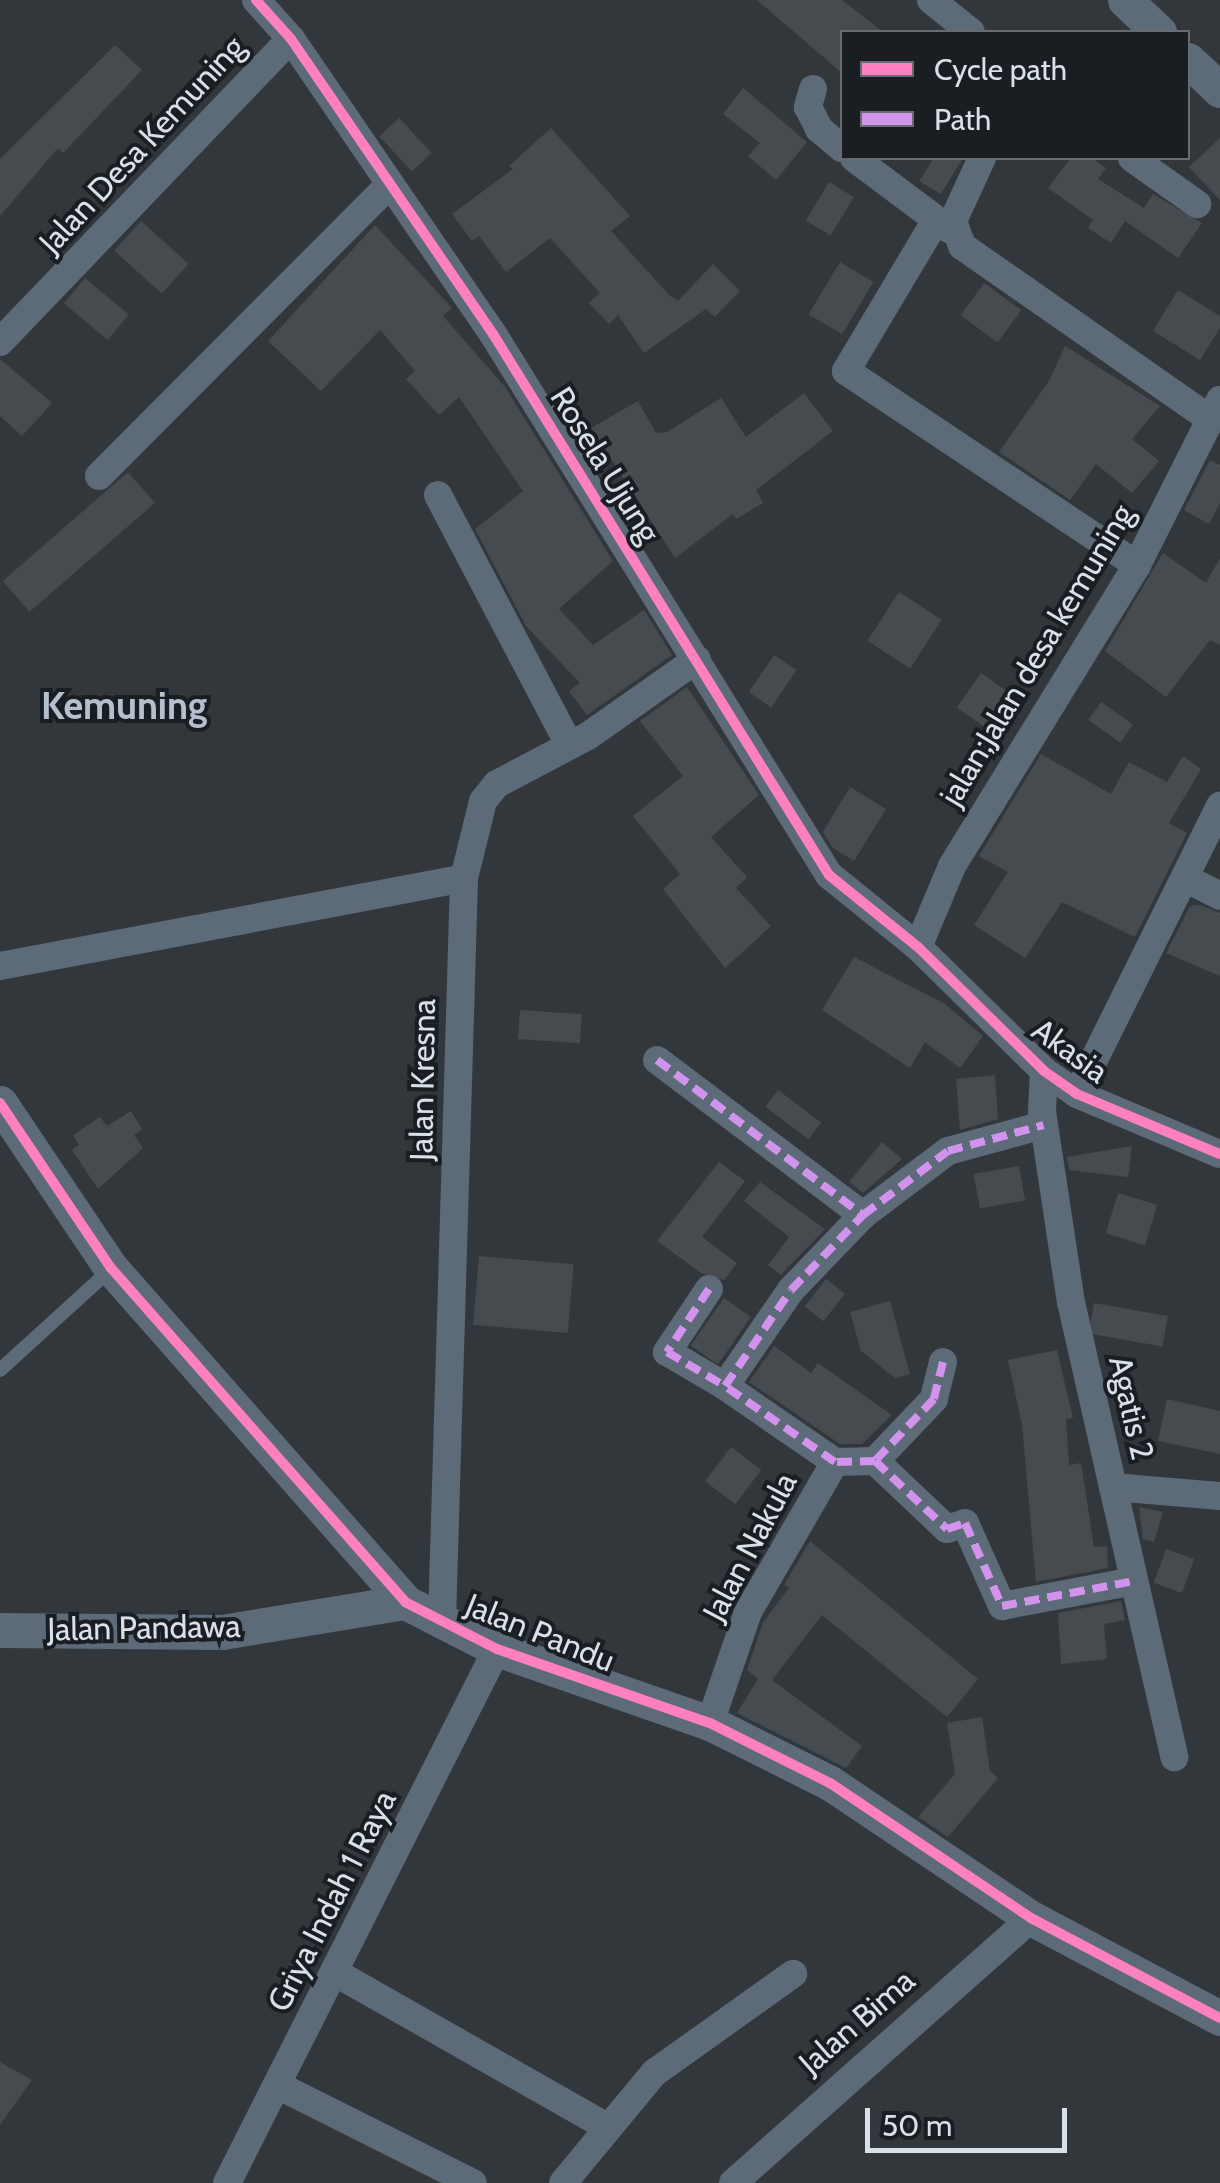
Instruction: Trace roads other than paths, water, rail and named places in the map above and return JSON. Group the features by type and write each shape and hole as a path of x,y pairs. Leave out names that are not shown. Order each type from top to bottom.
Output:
{"street":[{"name":"Rosela Ujung","path":"256,0 290,39 388,186 494,334 829,875 918,948"},
{"path":"931,0 968,30"},
{"path":"1124,0 1157,30"},
{"name":"Jalan Desa Kemuning","path":"0,342 290,39"},
{"path":"1190,62 1220,90"},
{"path":"813,89 808,106 819,129 840,146"},
{"path":"857,160 946,226 974,256 1215,409"},
{"path":"981,160 946,226 852,352 846,371 1138,565"},
{"path":"1135,160 1196,204"},
{"path":"99,476 388,186"},
{"name":"jalan;Jalan desa kemuning","path":"918,948 952,866 1138,565 1215,409"},
{"path":"438,496 569,745"},
{"name":"Jalan Kresna","path":"442,1622 464,878 483,801 522,767 569,745 697,659"},
{"path":"1077,1094 1220,806"},
{"path":"0,966 464,878"},
{"path":"1185,878 1220,896"},
{"name":"Akasia","path":"918,948 1044,1071 1077,1094 1220,1154"},
{"path":"657,1060 863,1215"},
{"name":"Agatis 2","path":"1044,1071 1044,1125 1071,1302 1174,1757"},
{"name":"Jalan Pandu","path":"0,1102 111,1268 405,1602 497,1649 710,1723 830,1782 1031,1918 1220,2018"},
{"path":"725,1386 791,1290 863,1215 948,1151 1044,1125"},
{"path":"709,1289 666,1352 725,1386 835,1462 875,1461 946,1529 965,1522 1002,1606 1134,1581"},
{"path":"875,1461 934,1398 943,1362"},
{"name":"Jalan Nakula","path":"710,1723 748,1612 835,1462"},
{"path":"1113,1487 1220,1496"},
{"name":"Jalan Pandawa","path":"0,1630 222,1632 405,1602"},
{"name":"Griya Indah 1 Raya","path":"227,2183 497,1649"},
{"name":"Jalan Bima","path":"733,2183 1031,1918"},
{"path":"336,1973 607,2127"},
{"path":"563,2183 607,2127 696,2037 793,1974"},
{"path":"277,2085 473,2183"}],"lane":[{"path":"0,1370 111,1268"}],"district":[{"name":"Kemuning","path":"124,706"}]}
